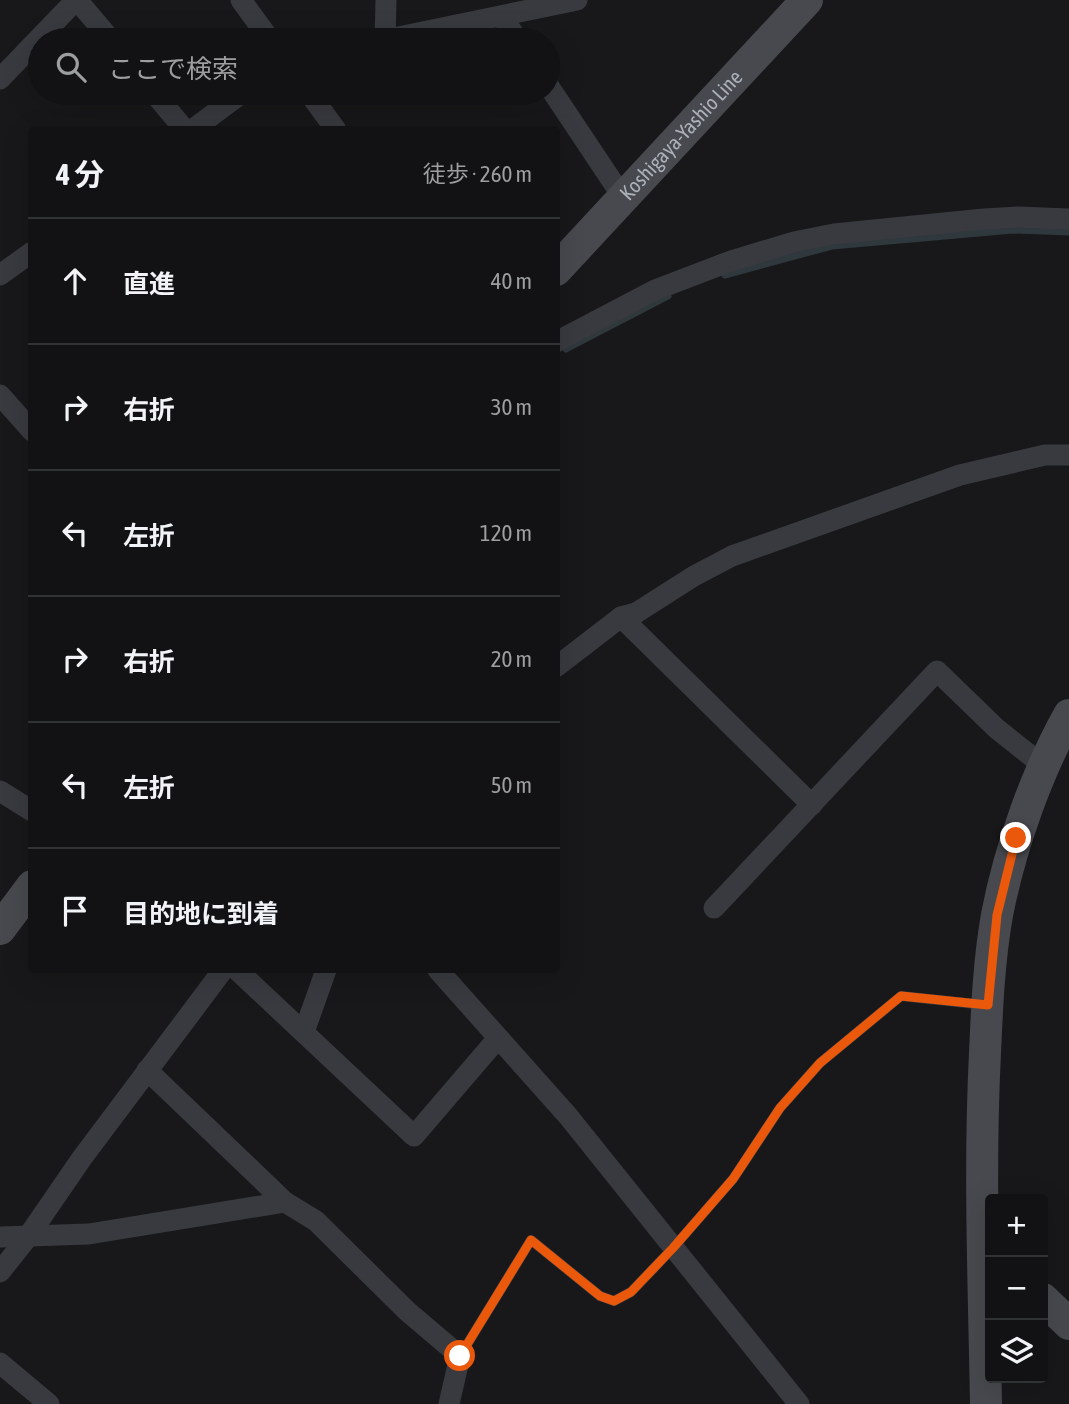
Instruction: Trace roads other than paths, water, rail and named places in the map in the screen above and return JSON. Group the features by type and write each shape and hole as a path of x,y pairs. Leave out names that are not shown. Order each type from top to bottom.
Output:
{"street":[{"path":"50,28 77,0 101,28"},
{"path":"241,0 261,28"},
{"path":"385,28 386,0"},
{"path":"437,28 515,10 577,0"},
{"name":"Koshigaya-Yashio Line","path":"560,266 807,0"},
{"path":"515,10 517,28"},
{"path":"0,79 28,50"},
{"path":"560,103 624,199"},
{"path":"164,105 182,126"},
{"path":"197,126 226,105"},
{"path":"318,105 333,126"},
{"path":"560,340 655,290 732,261 794,242 834,234 984,219 1069,219"},
{"path":"0,275 28,255"},
{"path":"0,395 28,426"},
{"path":"560,664 621,617 636,613 694,576 732,556 960,475 1045,455 1069,455"},
{"path":"621,617 812,805"},
{"path":"714,908 937,671 997,729 1045,766"},
{"path":"985,1194 982,1114 988,1005 997,915 1016,838 1069,715"},
{"path":"0,791 28,808"},
{"path":"0,929 28,891"},
{"path":"0,1272 221,973"},
{"path":"240,973 414,1136 498,1038"},
{"path":"304,1032 325,973"},
{"path":"441,973 568,1116 799,1404"},
{"path":"147,1070 285,1202 316,1221 407,1311 460,1356 449,1404"},
{"path":"0,1237 89,1234 285,1202"},
{"path":"986,1404 987,1257"},
{"path":"1048,1304 1069,1324"},
{"path":"0,1363 49,1404"}],"lane":[{"path":"460,1356 531,1240 600,1296 614,1301 631,1292 733,1179 780,1108 820,1063 901,996 988,1005"}],"waterway":[{"path":"725,275 832,246 1013,230 1069,232"},
{"path":"566,349 668,296"}]}
